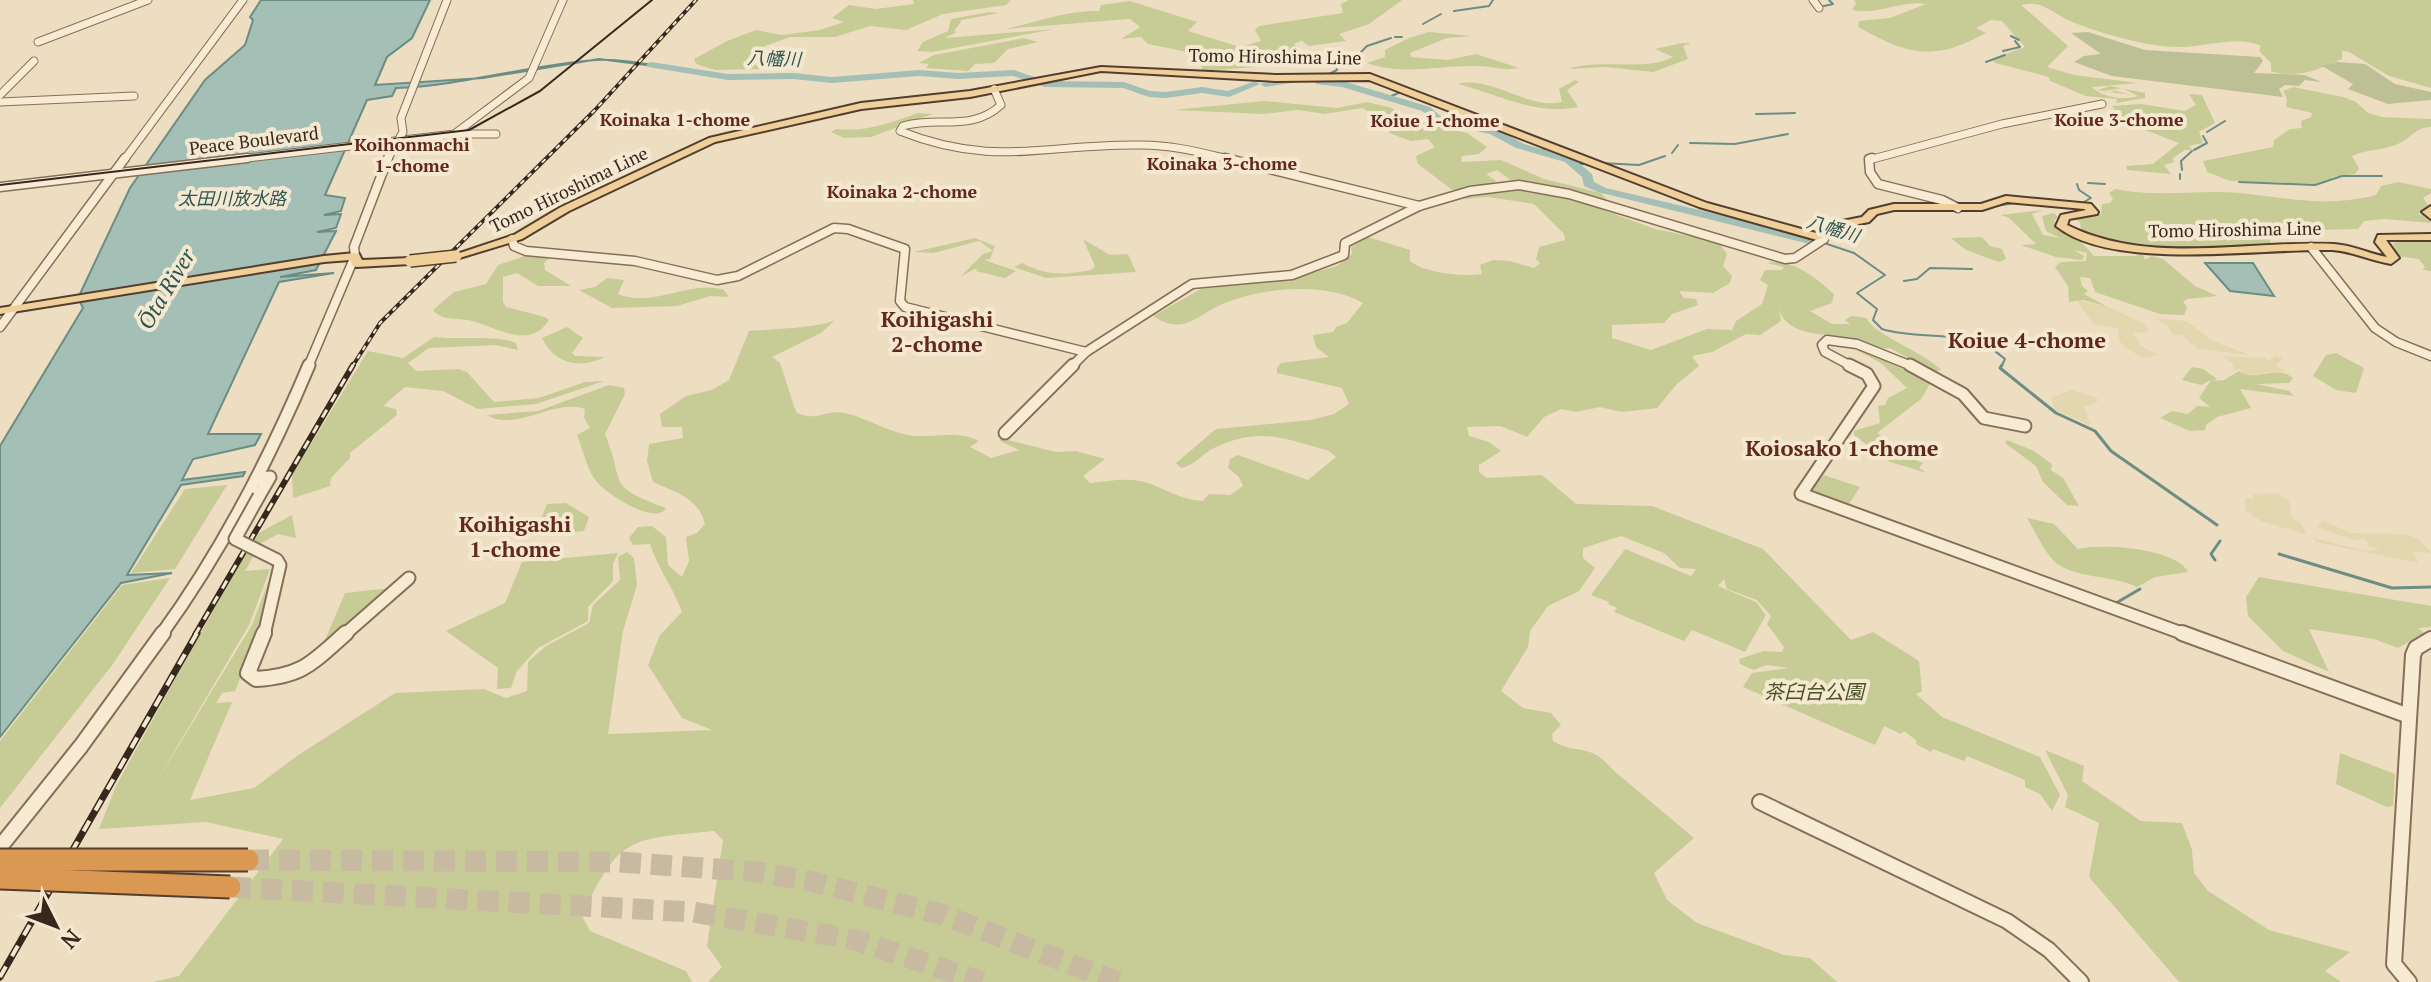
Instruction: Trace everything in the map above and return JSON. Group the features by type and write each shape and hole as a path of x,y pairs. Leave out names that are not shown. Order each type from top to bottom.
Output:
{"highway":[{"path":"0,860 248,860"},
{"path":"0,878 230,887"}],"main road":[{"name":"Tomo Hiroshima Line","path":"11,310 350,256 357,264 456,256 512,239 608,188 712,140 864,105 994,89 1101,69 1276,78 1370,77 1701,205 1819,240 1884,209 1982,207 2006,199 2079,204 2094,211 2064,217 2059,224 2064,229 2115,244 2151,250 2342,247 2391,261 2394,257 2380,242 2382,237 2431,237"},
{"path":"2431,196 2431,206 2427,212 2431,216"}],"street":[{"path":"38,42 108,18 148,0"},
{"path":"0,327 243,0"},
{"path":"0,847 81,746 169,624 231,527 280,433 447,0"},
{"path":"458,132 526,80 563,0"},
{"path":"1813,0 1819,8"},
{"path":"0,95 34,61"},
{"path":"994,89 1001,105 983,121 961,124 923,120 905,125 900,131 962,150 997,156 1126,146 1175,146 1419,206"},
{"path":"0,102 134,96"},
{"path":"1958,208 1942,200 1878,184 1871,174 1869,159 2002,124 2102,104"},
{"name":"Peace Boulevard","path":"0,185 458,132 496,131"},
{"path":"1005,433 1086,352 1192,284 1277,278 1321,266 1344,255 1344,247 1351,239 1419,206 1470,191 1519,185 1569,194 1785,259 1795,258 1819,240"},
{"path":"512,239 514,246 526,251 626,260 717,280 738,276 823,232 848,229 905,249 900,301 905,307 1086,352"},
{"path":"2311,247 2375,328 2401,344 2431,356"},
{"path":"2025,426 1990,421 1975,411 1964,395 1939,380 1856,343 1827,340 1821,346 1825,352 1867,374 1874,386 1801,494 2409,716"},
{"path":"256,479 270,477 235,539 277,560 280,565 270,619 248,673 256,679 287,677 307,667 409,578"},
{"path":"2409,982 2399,974 2394,964 2409,716 2414,651 2431,639"},
{"path":"1760,802 2007,921 2049,950 2081,982"}],"shaded area":[{"path":"2077,300 2106,306 2145,324 2149,329 2143,333 2133,332 2141,346 2158,355 2142,358 2124,346 2119,340 2118,328 2093,324"},
{"path":"2154,318 2186,321 2213,341 2250,355 2198,349 2181,335 2173,335 2168,326"},
{"path":"2221,356 2267,358 2266,362 2276,356 2283,358 2276,366 2287,371 2245,375 2239,369 2233,371 2233,364"},
{"path":"2071,390 2097,398 2098,401 2084,406 2090,425 2055,410 2051,398"},
{"path":"2277,493 2289,501 2292,518 2301,523 2307,535 2261,521 2246,511 2245,497 2252,499 2254,494"},
{"path":"2323,521 2352,533 2405,534 2419,539 2431,553 2413,552 2418,563 2316,542 2314,538 2366,551 2380,550 2367,545 2369,543 2365,539 2353,540 2317,527"}],"green space":[{"path":"913,0 1011,0 1006,5 943,14 906,30 870,26 835,37 790,37 765,46 767,55 753,62 760,69 715,70 696,64 694,59 756,30 782,35 820,30 844,22 832,18 849,5 876,9 914,4"},
{"path":"1349,0 1402,0 1369,24 1339,34 1346,41 1309,46 1302,41 1307,38 1294,44 1299,50 1291,57 1255,63 1258,64 1256,67 1203,71 1197,54 1148,44 1141,37 1121,39 1140,27 1130,19 1005,29 1063,14 1099,11 1101,5 1130,1 1197,22 1188,31 1240,47 1261,41 1255,30 1259,26 1343,13 1341,4"},
{"path":"1854,0 2431,0 2431,88 2389,76 2349,52 2342,51 2342,59 2316,70 2298,74 2280,73 2271,71 2271,63 2259,51 2261,46 2252,43 2232,41 2182,47 2149,44 2083,26 2040,5 2021,5 2068,46 2047,67 2074,75 2138,83 2092,87 2107,96 2138,96 2123,89 2145,93 2145,98 2116,103 2117,99 2086,96 2050,81 2049,77 1995,63 1992,59 2025,47 2002,21 1991,20 1976,28 1986,33 1951,48 1921,51 1892,44 1858,27 1859,21 1890,18 1926,4 1861,11 1852,10 1856,3"},
{"path":"999,13 962,20 954,31 957,32 945,38 1055,29 932,52 917,51 923,42 948,31 951,19"},
{"path":"1429,32 1471,36 1447,38 1410,53 1411,57 1448,60 1476,54 1519,68 1463,66 1394,69 1367,63 1385,57 1385,50 1409,38"},
{"path":"2088,32 2145,50 2260,57 2263,61 2254,73 2304,75 2322,82 2305,80 2299,86 2285,85 2279,89 2283,97 2112,76 2074,62 2084,56 2101,54 2071,33"},
{"path":"1024,38 1038,42 1008,49 994,63 975,64 968,71 926,68 929,64 919,63 934,55"},
{"path":"1691,43 1683,46 1688,59 1653,72 1606,67 1568,69 1649,64 1673,57 1655,49"},
{"path":"2337,62 2365,64 2395,84 2431,92 2431,100 2388,104 2348,89 2353,84 2322,66"},
{"path":"1575,80 1579,82 1567,90 1578,107 1562,109 1517,103 1458,84 1484,84 1549,103 1562,102 1559,89"},
{"path":"2110,86 2121,88 2104,91 2098,90"},
{"path":"2293,87 2343,97 2356,102 2368,113 2382,117 2431,119 2431,127 2421,129 2403,142 2352,156 2359,169 2355,174 2333,177 2322,184 2230,181 2207,172 2203,161 2273,147 2274,140 2290,129 2302,128 2301,121 2311,117 2312,113 2286,107 2287,99 2283,91"},
{"path":"2189,94 2202,95 2215,123 2199,132 2203,143 2189,146 2192,150 2185,150 2173,158 2174,162 2164,165 2171,174 2127,170 2126,166 2153,164 2179,143 2124,122 2112,106 2141,104 2185,111 2196,105"},
{"path":"1264,101 1337,108 1367,102 1392,108 1400,115 1421,122 1467,133 1487,147 1479,154 1462,156 1461,162 1501,160 1544,179 1601,193 1609,203 1513,182 1497,170 1486,174 1496,181 1487,187 1456,193 1418,164 1416,156 1435,147 1428,139 1411,141 1389,133 1393,126 1390,123 1362,108 1325,114 1298,110 1263,114 1173,110"},
{"path":"918,113 933,114 871,137 844,138 831,132 878,126"},
{"path":"2398,182 2431,189 2431,193 2423,198 2428,205 2418,214 2431,218 2431,223 2385,219 2364,221 2358,229 2312,230 2300,237 2269,238 2272,245 2157,249 2078,232 2081,230 2080,222 2073,218 2101,214 2102,204 2110,203 2113,199 2109,193 2115,189 2146,193 2225,192 2340,201 2376,195 2381,186"},
{"name":"茶臼台公園","path":"1519,188 1565,196 1655,229 1718,242 1727,254 1723,266 1732,276 1730,283 1713,293 1679,291 1684,298 1696,299 1698,305 1672,314 1664,323 1612,325 1612,338 1651,350 1707,329 1732,330 1736,321 1762,304 1768,285 1760,280 1765,270 1782,270 1784,267 1767,263 1776,262 1803,270 1834,294 1832,303 1810,311 1832,324 1850,324 1845,320 1851,316 1867,318 1878,330 1941,370 1933,372 1890,348 1878,348 1852,338 1797,329 1783,317 1779,308 1781,321 1760,335 1746,334 1712,352 1692,356 1699,366 1677,384 1657,408 1622,412 1600,407 1576,412 1561,409 1544,417 1527,437 1500,426 1467,427 1469,436 1489,442 1501,451 1479,465 1479,472 1487,478 1542,475 1576,504 1652,506 1763,549 1851,640 1873,632 1919,661 1922,691 1916,694 1942,717 2040,757 2060,795 2052,811 2040,794 2025,787 2025,780 1967,756 1964,761 1933,749 1931,752 1916,744 1917,741 1904,731 1901,734 1884,726 1875,745 1743,687 1752,673 1789,668 1766,665 1754,670 1740,664 1739,659 1764,651 1782,652 1784,647 1767,624 1771,616 1757,600 1727,589 1724,579 1718,586 1756,602 1766,615 1745,652 1692,630 1684,641 1614,612 1617,608 1609,602 1591,595 1625,549 1691,576 1696,569 1680,568 1664,553 1621,536 1583,548 1583,558 1595,568 1579,591 1548,606 1530,631 1528,647 1501,691 1523,708 1551,713 1561,725 1552,734 1553,741 1597,755 1694,838 1654,873 1667,900 1697,923 1784,955 1810,958 1837,982 708,982 722,967 707,946 723,840 714,831 663,836 630,846 606,870 582,916 590,931 686,971 692,982 153,982 179,976 283,839 206,822 99,829 116,786 255,535 292,515 296,538 278,534 260,544 245,571 270,569 249,625 154,786 252,625 273,570 263,621 235,691 222,693 216,703 232,702 190,800 254,788 297,756 395,693 484,689 506,698 527,691 528,662 546,646 589,623 593,605 620,580 618,557 627,552 634,558 637,585 623,631 608,734 712,730 682,718 648,665 660,635 682,612 650,544 633,545 629,538 638,527 652,526 666,537 668,565 682,577 689,561 686,537 697,533 705,524 692,502 653,482 647,461 649,444 683,438 682,427 662,427 660,414 686,396 712,390 729,380 749,331 835,320 821,333 772,357 780,363 796,412 803,415 844,413 906,435 963,436 979,441 970,447 991,458 1019,450 1000,441 1000,438 1056,452 1076,451 1105,459 1083,476 1090,483 1141,481 1181,497 1203,501 1209,494 1230,495 1243,486 1239,477 1228,468 1230,459 1238,455 1308,480 1336,457 1329,451 1298,442 1257,436 1228,442 1186,467 1181,468 1176,463 1216,429 1311,420 1334,414 1349,404 1342,388 1277,373 1277,368 1281,363 1329,357 1316,347 1313,335 1333,332 1336,327 1347,323 1363,303 1332,292 1276,290 1225,303 1182,324 1164,322 1153,316 1201,289 1290,279 1337,266 1352,254 1351,247 1368,237 1410,250 1410,261 1424,269 1444,273 1482,274 1480,265 1493,260 1534,268 1540,263 1536,259 1539,247 1565,240 1564,234 1534,204 1488,197 1465,199 1466,195"},
{"path":"2043,210 2032,214 2043,235 2060,238 2046,231 2042,216 2054,213 2058,217 2054,221 2057,227 2086,239 2081,242 2094,256 2137,256 2136,250 2142,251 2145,260 2152,256 2163,259 2195,286 2217,296 2187,299 2183,302 2187,307 2184,315 2160,314 2095,292 2090,278 2080,277 2082,286 2088,291 2084,294 2106,306 2083,300 2069,302 2068,286 2055,267 2061,262 2086,261 2087,253 2074,250 2084,256 2082,260 2056,257 2021,245 2036,244 2009,218 2001,215"},
{"path":"1982,237 1990,246 2002,249 2006,259 1999,262 1966,250 1951,238"},
{"path":"975,238 995,246 990,259 984,260 1016,271 1005,278 976,271 977,268 961,276 983,254 993,251 979,241 934,253 914,252"},
{"path":"1083,239 1110,255 1128,254 1136,272 1046,278 1014,267 1022,263 1056,273 1091,270 1095,266"},
{"path":"2398,242 2431,242 2431,271 2423,270 2425,267 2419,259 2397,256 2393,243"},
{"path":"525,256 550,257 544,263 545,270 571,286 538,286 517,273 503,277 503,302 506,307 545,317 549,320 541,329 531,334 510,334 468,320 445,317 433,310 454,292 486,284 498,265"},
{"path":"607,278 624,280 618,294 631,298 698,288 724,290 729,297 710,296 677,306 612,308 579,290 595,287"},
{"path":"567,327 583,338 572,353 575,356 605,357 576,363 553,353 542,338"},
{"path":"434,337 498,339 516,343 518,350 496,345 429,348 408,363 416,371 459,369 467,372 494,402 539,398 585,382 604,381 536,404 478,409 443,391 405,387 383,406 396,409 397,415 350,453 350,458 331,478 330,486 293,498 292,475 368,351 403,358"},
{"path":"1858,348 1931,382 1921,399 1877,433 1897,449 1895,452 1923,463 1919,468 1927,473 1890,462 1854,435 1854,431 1880,423 1878,406 1885,405 1888,398 1907,388 1881,363 1856,350"},
{"path":"2336,353 2364,368 2356,393 2336,390 2313,376 2326,355"},
{"path":"2192,367 2203,369 2217,379 2213,381 2224,380 2239,371 2252,375 2287,374 2293,378 2289,383 2256,384 2289,391 2294,396 2240,389 2251,408 2217,417 2206,425 2205,430 2190,431 2160,418 2172,411 2188,414 2197,406 2210,407 2199,398 2211,380 2201,385 2182,380"},
{"path":"609,385 624,388 625,394 605,434 620,482 633,494 666,508 661,513 632,507 603,488 594,477 577,435 590,428 584,418 585,409 561,408 510,420 487,415 538,411"},
{"path":"2007,440 2034,451 2052,464 2051,470 2063,478 2079,506 2067,505 2043,482 2036,466 2005,443"},
{"path":"1824,475 1860,487 1847,507 1810,491"},
{"path":"227,485 175,569 131,573 185,489"},
{"path":"566,503 589,517 584,531 534,536 547,504"},
{"path":"2027,518 2054,524 2078,549 2138,549 2169,557 2188,572 2155,577 2137,587 2118,580 2077,573 2055,562"},
{"path":"618,553 613,564 613,581 588,607 588,621 538,648 517,671 511,688 497,689 498,668 446,631 505,603 522,562"},
{"path":"2259,577 2431,606 2431,627 2418,628 2424,633 2398,648 2374,639 2309,629 2329,672 2283,651 2248,616 2246,597"},
{"path":"170,578 113,664 0,808 0,741 122,585"},
{"path":"391,588 327,642 325,640 345,593"},
{"path":"2045,750 2084,766 2082,781 2141,821 2182,823 2192,850 2194,873 2208,891 2269,930 2350,952 2325,971 2341,982 2179,982 2089,877 2099,823 2065,807 2068,795"},
{"path":"2340,753 2395,774 2393,806 2387,807 2336,784"}],"water":[{"name":"太田川放水路","path":"261,0 430,0 412,38 387,57 375,85 476,78 396,88 392,96 367,100 325,195 345,198 341,211 324,215 341,214 336,228 317,232 336,231 316,270 280,277 334,273 279,282 208,434 261,434 255,445 193,459 182,480 245,472 243,476 181,485 127,575 172,573 121,583 0,737 0,446 83,308 78,298 130,188 205,80 245,45 253,20 250,17"},
{"path":"606,60 633,62 670,68"},
{"path":"588,61 483,78 476,78 545,66"},
{"path":"2205,263 2253,263 2274,296 2230,291"}],"waterway":[{"path":"1454,11 1489,6 1493,0"},
{"path":"1824,6 1833,4 1829,0"},
{"path":"1423,24 1441,14"},
{"path":"2011,36 2019,40"},
{"path":"1395,37 1402,37"},
{"path":"1357,56 1367,46 1391,38"},
{"path":"2003,51 2020,47 2015,41"},
{"path":"1986,62 2005,55"},
{"path":"1338,64 1356,57"},
{"name":"八幡川","path":"651,65 728,77 793,76 832,80 919,73 958,76 1014,73 1045,84 1124,85 1149,94 1166,95 1202,90 1229,94 1255,84"},
{"path":"1327,75 1337,70 1336,66"},
{"name":"八幡川","path":"1265,84 1288,81"},
{"name":"八幡川","path":"1291,81 1300,81"},
{"name":"八幡川","path":"1319,82 1343,84 1426,109 1441,121 1493,131 1520,146 1569,160 1588,176 1588,184 1602,190 1814,241"},
{"path":"1389,97 1403,91"},
{"path":"1756,114 1795,113"},
{"path":"2207,132 2225,121"},
{"path":"1690,143 1735,144 1788,134"},
{"path":"2194,150 2207,143 2203,136"},
{"path":"1672,153 1678,145"},
{"name":"八幡川","path":"1539,151 1549,148"},
{"path":"2182,170 2181,161 2192,151"},
{"path":"1601,163 1639,165 1665,156"},
{"path":"1576,164 1588,164"},
{"path":"2180,174 2180,179"},
{"path":"2239,182 2315,185 2342,176 2382,176"},
{"path":"2088,183 2105,184"},
{"path":"2077,184 2079,190 2091,198 2082,203"},
{"path":"1995,206 2015,203"},
{"name":"八幡川","path":"1824,243 1854,253 1885,275 1857,293 1877,309 1873,320 1882,329 1977,342 2005,359 2002,365"},
{"path":"1904,281 1917,279 1930,268 1972,269"},
{"name":"八幡川","path":"2002,365 2000,368 2056,413 2095,431 2111,451 2217,525"},
{"path":"2215,560 2211,554 2220,541"},
{"name":"八幡川","path":"2279,554 2392,588 2431,587"},
{"path":"2116,603 2140,589"}],"tunnel":[{"path":"248,860 619,862 758,872 814,882 943,915 1118,982"},
{"path":"230,887 693,912 856,940 982,982"}],"tram line":[{"path":"0,185 469,130 540,91 652,0"}],"railway":[{"path":"352,367 380,323 595,110 696,0"},
{"path":"195,635 353,365"},
{"path":"0,977 197,633"}],"district":[{"name":"Koinaka 1-chome","path":"675,120"},
{"name":"Koiue 3-chome","path":"2119,120"},
{"name":"Koiue 1-chome","path":"1435,121"},
{"name":"Koihonmachi 1-chome","path":"412,155"},
{"name":"Koinaka 3-chome","path":"1222,164"},
{"name":"Koinaka 2-chome","path":"902,192"},
{"name":"Koihigashi 2-chome","path":"937,332"},
{"name":"Koiue 4-chome","path":"2027,340"},
{"name":"Koiosako 1-chome","path":"1842,448"},
{"name":"Koihigashi 1-chome","path":"515,536"}],"water label":[{"name":"Ōta River","path":"166,289"}]}
